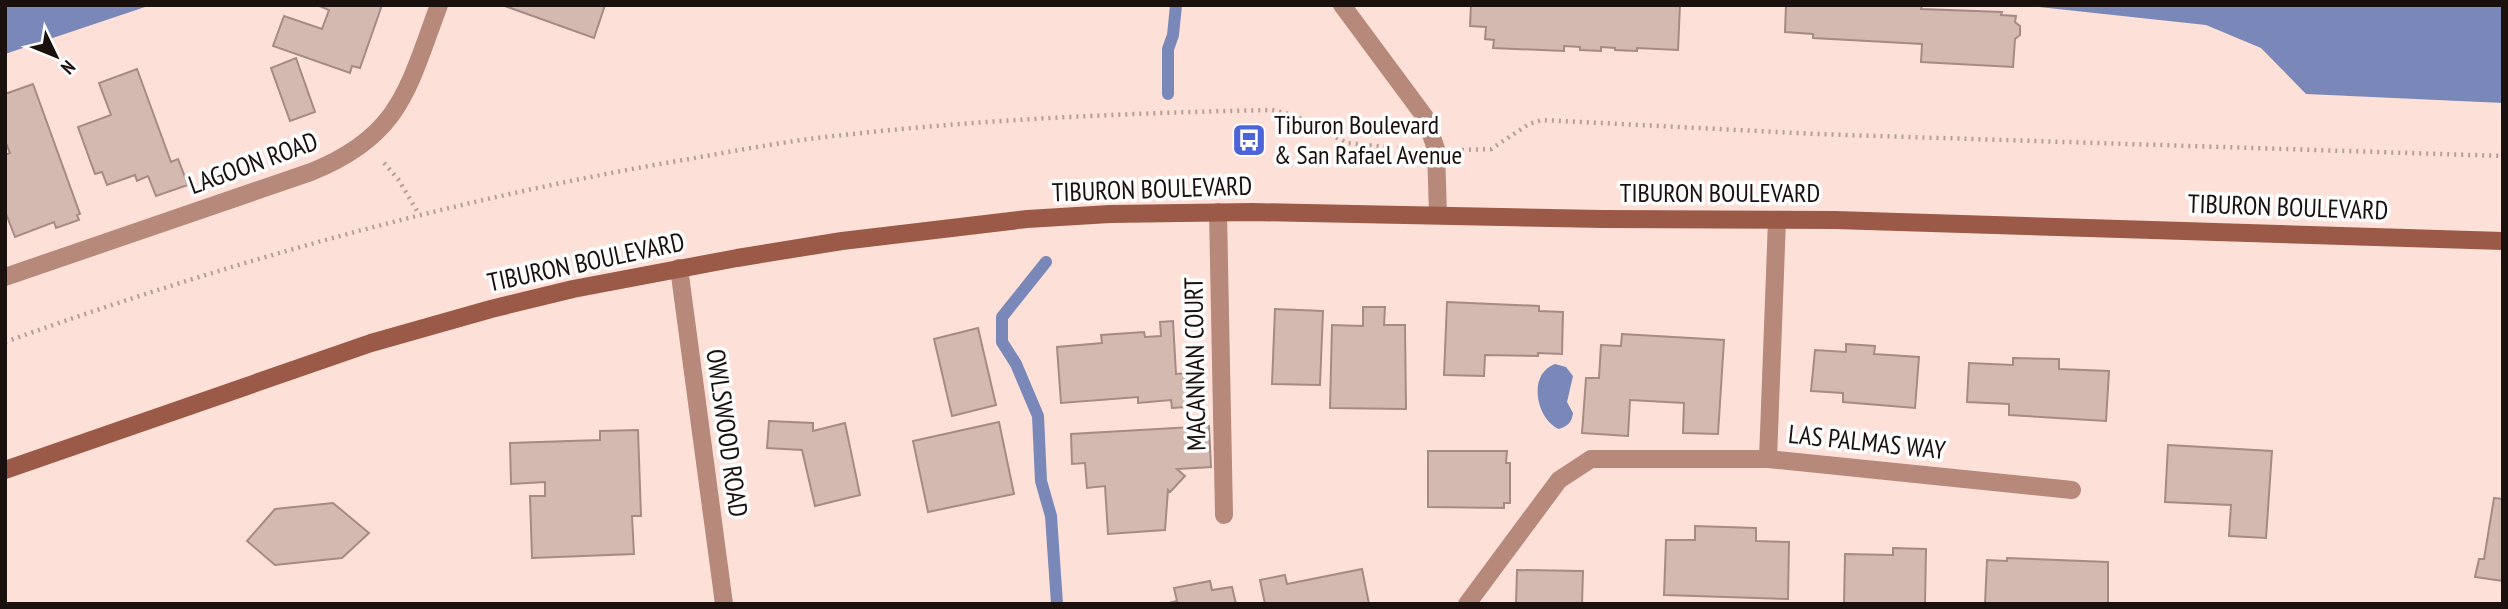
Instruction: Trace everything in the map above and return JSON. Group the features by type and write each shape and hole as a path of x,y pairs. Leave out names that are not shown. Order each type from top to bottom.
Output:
{"main road":[{"name":"TIBURON BOULEVARD","path":"5,470 384,339 531,299 679,268 842,241 986,223 1110,214 1218,212 2058,226 2503,241"}],"street":[{"name":"LAGOON ROAD","path":"5,276 311,172 341,159 368,142 393,114 439,5"},
{"path":"1342,5 1425,117 1436,149 1438,215"},
{"name":"MACANNAN COURT","path":"1218,212 1224,515"},
{"name":"LAS PALMAS WAY","path":"1777,220 1768,458 2072,490"},
{"name":"OWLSWOOD ROAD","path":"679,268 724,604"},
{"path":"1467,604 1559,480 1591,459 1768,458"}],"path":[{"path":"5,342 167,286 419,214 574,179 844,135 1105,114 1272,110 1294,115 1347,143 1391,149"},
{"path":"1482,150 1491,149 1535,122 1563,121 1914,138 2503,156"},
{"path":"368,142 398,179 419,214"}],"water":[{"path":"5,5 151,5 5,54"},
{"path":"2020,5 2503,5 2503,103 2306,94 2261,48 2206,25"},
{"path":"1555,364 1566,367 1573,376 1567,402 1573,413 1569,423 1559,429 1545,416 1538,396 1541,377 1546,369"}],"building":[{"path":"317,5 382,5 360,68 352,66 350,73 273,46 284,16 322,29 329,10"},
{"path":"502,5 605,5 594,38"},
{"path":"1471,5 1680,5 1678,50 1637,48 1637,51 1601,47 1601,51 1564,46 1564,51 1493,48 1494,40 1485,39 1486,27 1470,26"},
{"path":"1786,5 1922,5 1921,9 2002,12 2001,15 2016,16 2015,22 2020,26 2020,35 2015,39 2013,67 1921,62 1922,44 1813,38 1813,34 1785,32"},
{"path":"296,58 315,112 290,121 271,68"},
{"path":"137,69 171,162 178,159 188,185 156,196 148,176 137,181 135,175 107,185 102,172 95,174 78,127 111,115 99,83"},
{"path":"33,84 80,214 77,215 79,220 56,228 54,222 15,237 5,211 5,155 10,153 5,141 5,94"},
{"path":"1447,302 1539,306 1539,311 1563,312 1562,354 1485,355 1484,376 1444,375"},
{"path":"1363,307 1385,307 1384,325 1405,325 1406,409 1330,408 1332,325 1363,326"},
{"path":"1275,309 1323,311 1320,385 1272,384"},
{"path":"1173,321 1176,374 1200,372 1202,406 1172,408 1171,400 1138,403 1138,397 1061,403 1057,347 1102,343 1101,335 1144,332 1145,337 1161,336 1160,322"},
{"path":"978,328 996,405 952,416 934,339"},
{"path":"1622,334 1724,340 1718,434 1683,433 1684,403 1630,400 1628,436 1582,433 1586,378 1599,378 1601,345 1621,346"},
{"path":"1846,344 1875,346 1874,354 1919,357 1915,408 1843,402 1843,393 1811,391 1815,350 1846,352"},
{"path":"2013,358 2059,359 2059,369 2109,371 2106,421 2009,415 2009,404 1967,402 1969,363 2013,365"},
{"path":"769,421 813,423 813,431 845,423 860,495 815,506 802,450 767,448"},
{"path":"999,422 1014,494 928,512 913,441"},
{"path":"1209,426 1211,467 1177,469 1185,476 1170,492 1168,490 1165,530 1108,534 1105,486 1087,488 1085,463 1072,464 1071,434"},
{"path":"638,430 641,516 632,516 634,554 532,558 530,496 545,496 545,482 511,484 510,443 600,440 600,431"},
{"path":"2168,445 2272,451 2266,538 2229,536 2231,505 2165,502"},
{"path":"1428,451 1507,451 1506,463 1510,463 1510,503 1504,503 1504,508 1428,507"},
{"path":"2494,498 2503,499 2503,581 2475,577 2479,559 2484,559"},
{"path":"333,503 369,533 342,558 275,565 247,541 275,509"},
{"path":"1695,526 1756,528 1756,541 1789,542 1788,599 1664,595 1666,540 1695,540"},
{"path":"1893,548 1926,549 1925,604 1844,604 1845,554 1893,555"},
{"path":"2007,558 2108,562 2108,604 1985,604 1987,560 2007,561"},
{"path":"1362,569 1369,604 1265,604 1260,580 1285,575 1287,584"},
{"path":"1517,570 1583,571 1582,604 1516,604"},
{"path":"1210,581 1212,590 1232,587 1236,604 1165,604 1177,601 1174,588"}],"waterway":[{"path":"1168,94 1168,49 1173,35 1176,5"},
{"path":"1046,262 1002,317 1002,342 1016,364 1038,416 1041,481 1051,516 1057,604"}],"place":[{"name":"Tiburon Boulevard & San Rafael Avenue","path":"1249,140"}]}
